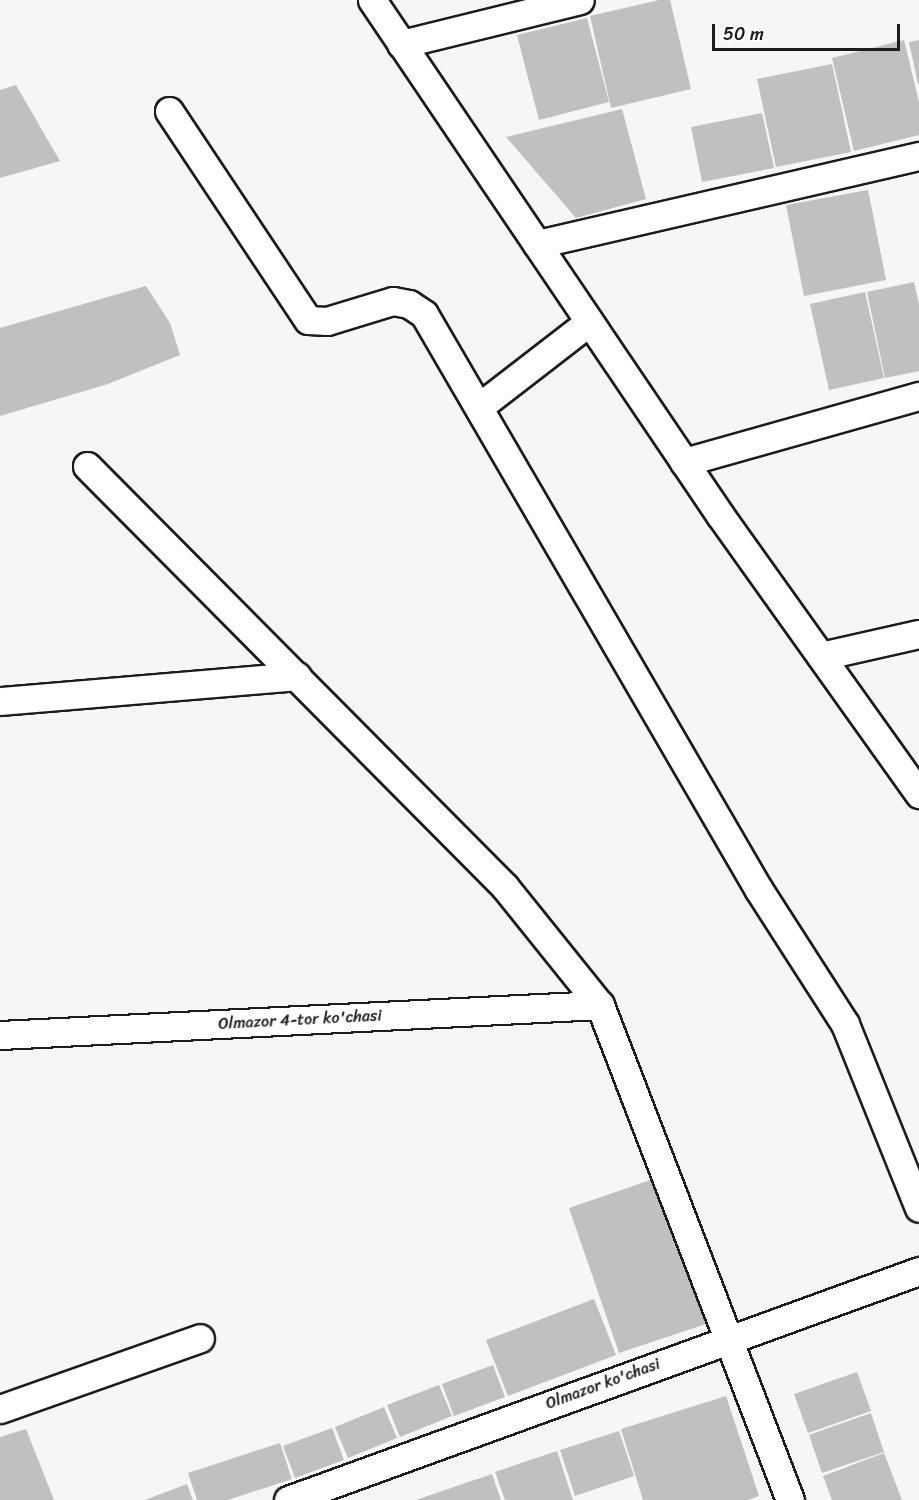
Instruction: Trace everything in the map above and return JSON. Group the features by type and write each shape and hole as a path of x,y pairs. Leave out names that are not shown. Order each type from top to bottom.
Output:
{"street":[{"path":"372,0 684,462 919,795"},
{"path":"401,44 580,0"},
{"path":"169,111 308,320 327,321 393,301 409,304 424,314 759,890 845,1024 919,1208"},
{"path":"537,244 919,156"},
{"path":"479,407 589,321"},
{"path":"684,462 919,396"},
{"path":"87,466 506,887 600,1005 731,1336 790,1500"},
{"path":"821,657 919,634"},
{"path":"0,700 297,676"},
{"name":"Olmazor 4-tor ko'chasi","path":"0,1035 600,1005"},
{"name":"Olmazor ko'chasi","path":"288,1500 326,1493 731,1336 919,1271"},
{"path":"0,1409 200,1338"}],"building":[{"path":"659,0 670,0 691,89 611,108 590,16"},
{"path":"587,18 609,102 539,120 517,35"},
{"path":"904,40 919,102 919,135 854,151 832,58"},
{"path":"919,40 919,84 918,84 909,42"},
{"path":"832,64 851,152 776,167 757,79"},
{"path":"16,85 60,161 0,178 0,90"},
{"path":"622,109 646,199 576,218 506,137"},
{"path":"762,113 774,168 702,182 691,127"},
{"path":"868,190 886,280 804,296 786,205"},
{"path":"914,282 919,304 919,371 885,378 867,292"},
{"path":"146,286 170,323 180,355 108,384 0,416 0,328"},
{"path":"865,292 884,378 829,390 810,304"},
{"path":"665,1175 715,1321 619,1353 569,1208"},
{"path":"594,1299 616,1355 508,1396 486,1340"},
{"path":"493,1365 505,1397 454,1416 442,1384"},
{"path":"857,1372 871,1411 808,1433 794,1394"},
{"path":"439,1385 452,1416 400,1437 387,1405"},
{"path":"726,1396 759,1496 748,1500 643,1500 621,1429"},
{"path":"384,1407 397,1438 348,1458 335,1427"},
{"path":"871,1413 884,1452 822,1473 809,1435"},
{"path":"332,1428 344,1460 295,1478 283,1446"},
{"path":"26,1429 54,1500 0,1500 0,1437"},
{"path":"619,1431 634,1476 575,1496 560,1450"},
{"path":"280,1443 292,1479 228,1500 197,1500 188,1473"},
{"path":"557,1451 573,1500 505,1500 495,1472"},
{"path":"884,1453 902,1500 832,1500 823,1476"},
{"path":"492,1474 501,1500 416,1500"},
{"path":"187,1484 193,1500 145,1500"}]}
